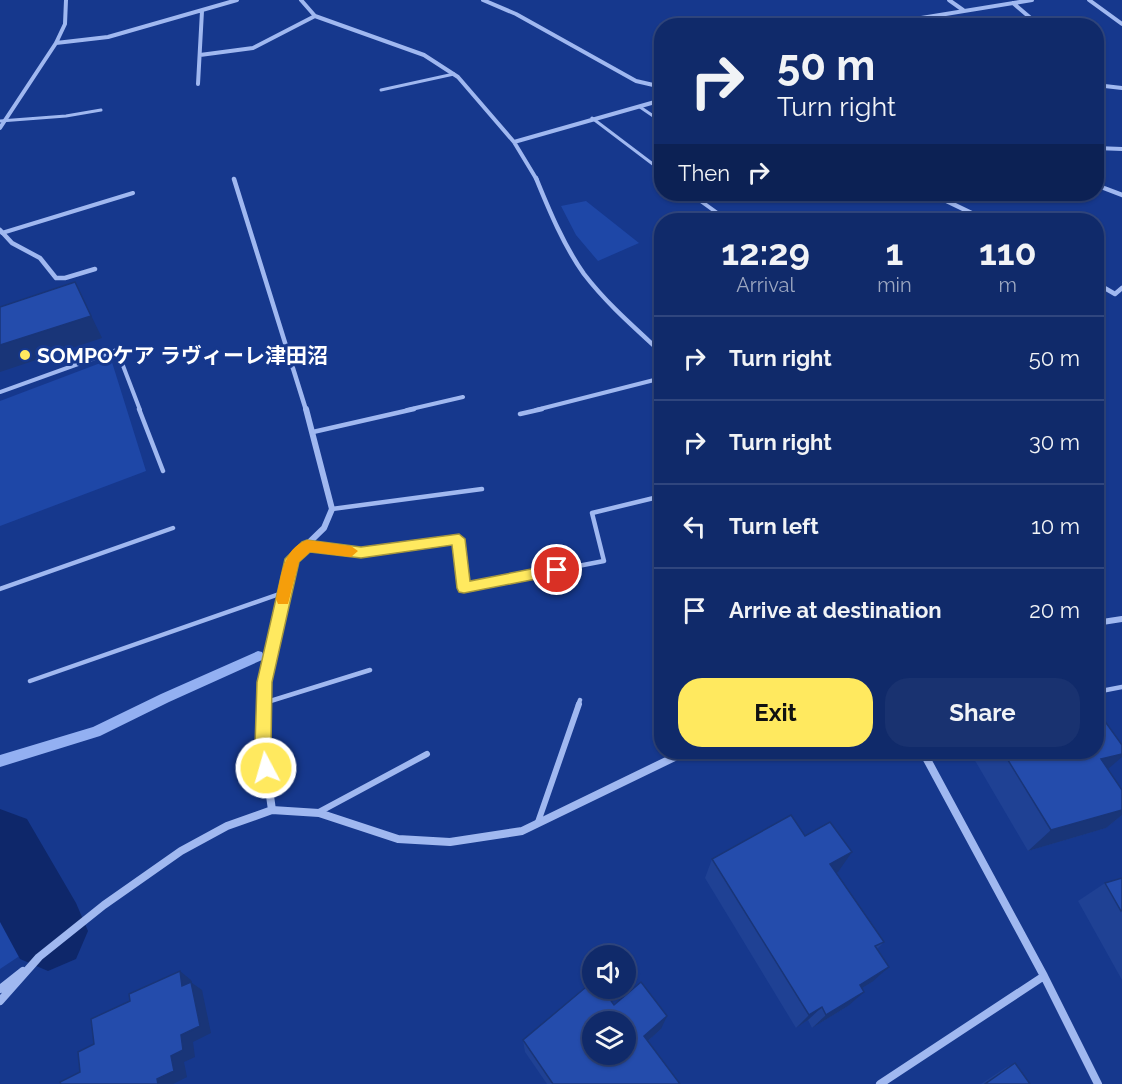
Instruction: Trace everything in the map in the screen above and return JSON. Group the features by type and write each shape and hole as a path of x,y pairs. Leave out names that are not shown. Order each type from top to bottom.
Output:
{"street":[{"path":"0,129 2,120 56,44 65,24 66,0"},
{"path":"56,44 108,37 237,0"},
{"path":"301,0 315,16 424,55 454,74 514,142 533,170 550,212 583,272 613,308 654,346"},
{"path":"483,0 516,14 636,81 654,85"},
{"path":"948,0 964,11"},
{"path":"921,18 1032,0"},
{"path":"1089,0 1122,24"},
{"path":"1013,3 1031,18"},
{"path":"198,84 202,11"},
{"path":"200,55 253,48 315,16"},
{"path":"1104,86 1122,88"},
{"path":"514,142 592,118 654,103"},
{"path":"1104,148 1122,149"},
{"path":"234,178 313,432 332,509 324,528 292,559 264,682 263,746 272,810"},
{"path":"1104,188 1122,195"},
{"path":"947,201 971,213"},
{"path":"1,231 12,243 40,258 56,278 65,278 95,268"},
{"path":"1104,288 1115,294 1122,288"},
{"path":"1104,622 1122,619"},
{"path":"0,989 104,905 181,852 227,826 272,810 319,813 398,839 450,842 522,831 671,759"},
{"path":"927,759 1044,976 1098,1084"},
{"path":"0,1001 39,957"},
{"path":"880,1084 1044,976"}],"lane":[{"path":"1008,0 1013,3"},
{"path":"381,90 454,74"},
{"path":"640,107 654,117"},
{"path":"2,120 66,116 100,110"},
{"path":"592,118 654,165"},
{"path":"1,231 134,193"},
{"path":"701,201 718,213"},
{"path":"0,392 117,350 163,471"},
{"path":"520,414 654,380"},
{"path":"313,432 463,397"},
{"path":"332,509 482,489"},
{"path":"307,546 361,553 459,539 464,588 604,561 592,513 654,498"},
{"path":"0,589 173,528"},
{"path":"30,681 285,592"},
{"path":"264,703 370,670"},
{"path":"1104,690 1122,687"},
{"path":"538,824 580,700"},
{"path":"319,813 427,754"}],"shaded area":[{"path":"586,201 639,243 598,261 576,235 561,206"},
{"path":"111,359 146,471 0,526 0,401"},
{"path":"0,878 36,945 0,969"}],"building":[{"path":"75,282 91,316 0,345 0,307"},
{"path":"1104,720 1122,745 1122,754 1104,758"},
{"path":"1007,759 1101,759 1122,790 1122,810 1051,830"},
{"path":"791,815 805,836 830,822 852,852 830,864 884,942 875,946 889,967 860,985 864,992 826,1015 822,1007 809,1015 712,859"},
{"path":"1122,878 1122,910 1121,911 1105,883"},
{"path":"180,971 182,986 191,982 200,1026 181,1035 183,1050 171,1056 174,1071 157,1079 158,1084 61,1084 60,1082 80,1072 78,1052 94,1044 91,1019 130,1001 129,994"},
{"path":"641,982 667,1016 644,1036 680,1084 553,1084 523,1040 582,990 582,999 610,999 614,1005 621,999 636,999 636,986"},
{"path":"1015,1063 1030,1084 985,1084"}],"waterway":[{"path":"0,761 96,732 258,656"},
{"path":"0,846 48,931"}],"slow traffic":[{"path":"283,599 292,559 307,546 351,551"}],"place":[{"name":"SOMPOケア ラヴィーレ津田沼","path":"25,355"}],"route":[{"path":"266,768 263,746 264,682 292,559 307,546 361,553 459,539 464,588 557,570"}]}
